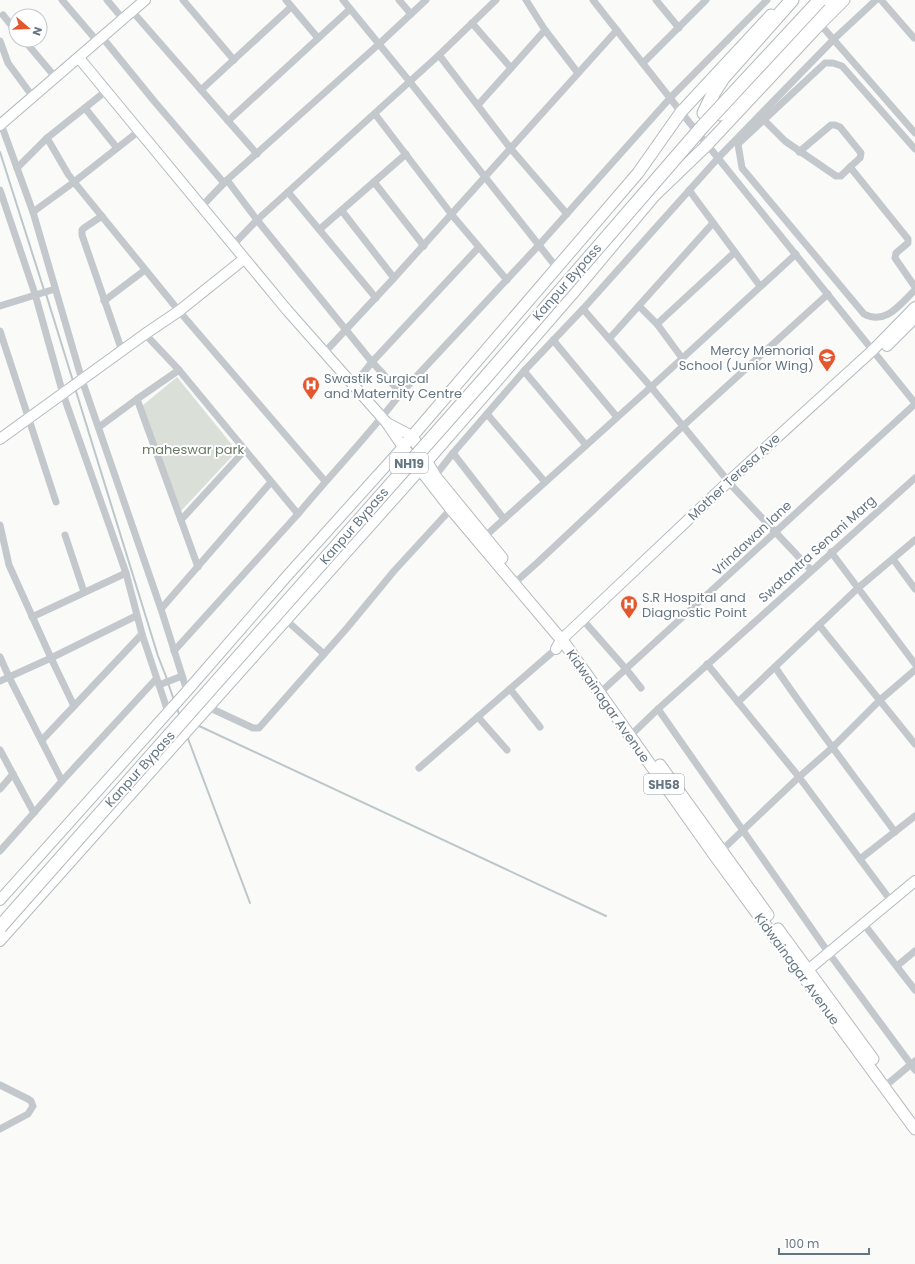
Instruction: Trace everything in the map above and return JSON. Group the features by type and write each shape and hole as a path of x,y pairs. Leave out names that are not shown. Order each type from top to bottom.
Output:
{"highway":[{"path":"704,113 714,92 723,78 792,0"},
{"name":"Kanpur Bypass","path":"0,914 205,685 704,113 808,0"},
{"name":"Kanpur Bypass","path":"0,927 485,378 703,126 820,0"},
{"path":"703,126 726,110 740,97 832,0"}],"main road":[{"path":"403,447 638,173 681,112 784,0"},
{"path":"423,466 573,293 654,196 707,144 844,0"},
{"name":"Kidwainagar Avenue","path":"412,436 423,466 452,509 519,579 887,1084 915,1118"},
{"name":"Kidwainagar Avenue","path":"403,447 435,476 482,540 604,689 632,734"},
{"name":"Kidwainagar Avenue","path":"887,1084 915,1129"}],"street":[{"path":"62,0 100,39 226,181 372,362 401,393"},
{"path":"107,0 123,19"},
{"path":"143,0 79,58 1,124 33,212 53,290 80,382 99,427 161,609 185,694"},
{"path":"183,0 234,60"},
{"path":"286,0 318,38"},
{"path":"343,0 486,177 557,268"},
{"path":"399,0 411,14"},
{"path":"202,206 226,181 426,0"},
{"path":"233,245 257,220 410,82 496,0"},
{"path":"526,0 545,30 578,73"},
{"path":"593,0 915,403"},
{"path":"656,0 679,28"},
{"path":"643,63 706,0"},
{"path":"174,651 326,481 384,420 401,393 539,245 671,97 767,0"},
{"path":"435,476 524,370 583,309 719,157 834,39 876,0"},
{"path":"881,0 915,38"},
{"path":"201,90 291,7"},
{"path":"228,121 350,8"},
{"path":"132,11 257,154"},
{"path":"3,15 8,21"},
{"path":"472,23 511,68"},
{"path":"820,24 915,132"},
{"path":"478,105 545,30"},
{"path":"325,352 424,246 617,30"},
{"path":"0,41 8,63 33,97"},
{"path":"31,48 56,78"},
{"path":"439,55 511,148 567,214"},
{"path":"0,900 185,694 287,576 403,447 384,420 244,259 79,58"},
{"path":"850,167 908,239 907,244 896,253 895,258 915,288 888,316 881,318 869,317 864,314 742,168 738,144 825,63 833,63 842,66 915,149"},
{"path":"17,168 47,138 106,91"},
{"path":"85,108 117,148"},
{"path":"374,114 452,215 507,280"},
{"path":"764,120 777,134 799,152 836,176 841,176 860,158 861,153 840,127 835,125 831,125 799,152"},
{"path":"33,212 139,131"},
{"path":"47,138 68,174 145,270 326,481"},
{"path":"320,229 406,154"},
{"path":"374,182 424,246"},
{"path":"0,190 2,200 37,294 65,393 126,573 136,616 157,682 170,710"},
{"path":"689,190 760,286"},
{"path":"288,192 376,298"},
{"path":"342,211 394,278"},
{"path":"102,216 84,228 82,232 83,239 122,351"},
{"path":"609,339 713,223"},
{"path":"353,386 372,362 479,247"},
{"path":"657,324 735,252"},
{"path":"482,540 796,254"},
{"path":"0,439 179,311 244,259"},
{"path":"104,301 145,270"},
{"path":"0,306 53,290"},
{"path":"519,579 683,426 828,294"},
{"path":"639,306 657,324 682,358"},
{"path":"875,353 915,307"},
{"path":"583,309 651,387 730,484 811,570"},
{"path":"419,768 564,641 730,484 915,318"},
{"path":"0,331 56,502"},
{"path":"145,334 179,370 298,514"},
{"path":"553,340 617,417"},
{"path":"99,427 179,370"},
{"path":"524,370 586,445"},
{"path":"137,399 198,567"},
{"name":"Vrindawan lane","path":"604,689 915,403"},
{"path":"487,414 545,482"},
{"path":"384,420 412,436"},
{"path":"181,520 245,450"},
{"path":"453,453 504,519"},
{"path":"0,941 423,466"},
{"name":"Swatantra Senani Marg","path":"632,734 658,708 811,570 914,480"},
{"path":"161,609 271,482"},
{"path":"208,707 253,728 259,728 394,571 452,509"},
{"path":"0,525 9,565 50,658 74,706"},
{"path":"65,535 84,592"},
{"path":"738,702 858,588 915,540"},
{"path":"831,552 915,664"},
{"path":"893,559 915,589"},
{"path":"32,617 126,573"},
{"path":"0,681 136,616"},
{"path":"286,620 324,654"},
{"path":"584,622 641,688"},
{"path":"819,625 915,744"},
{"path":"42,740 142,634"},
{"path":"0,657 62,781"},
{"path":"707,664 799,777 891,901"},
{"path":"775,667 819,730 895,832"},
{"path":"718,853 833,747 880,700 915,670"},
{"path":"0,852 62,781 157,682 166,682 179,677"},
{"path":"510,689 540,727"},
{"path":"658,708 828,952 914,1065 887,1084"},
{"path":"478,717 507,750"},
{"path":"0,750 34,813"},
{"path":"0,789 13,774"},
{"path":"860,859 915,816"},
{"path":"805,972 915,881"},
{"path":"863,923 915,990"},
{"path":"897,966 915,951"},
{"path":"0,1085 28,1099 31,1101 33,1106 28,1114 0,1129"}],"green space":[{"name":"maheswar park","path":"177,377 237,451 181,511 142,406"}],"waterway":[{"path":"0,152 44,290"},
{"path":"46,294 73,381"},
{"path":"75,388 158,656 167,679"},
{"path":"168,683 174,700"},
{"path":"177,708 180,717"},
{"path":"197,725 606,916"},
{"path":"187,736 250,903"}],"place":[{"name":"Mercy Memorial School (Junior Wing)","path":"827,372"},
{"name":"Swastik Surgical and Maternity Centre","path":"311,400"},
{"name":"S.R Hospital and Diagnostic Point","path":"629,619"}]}
